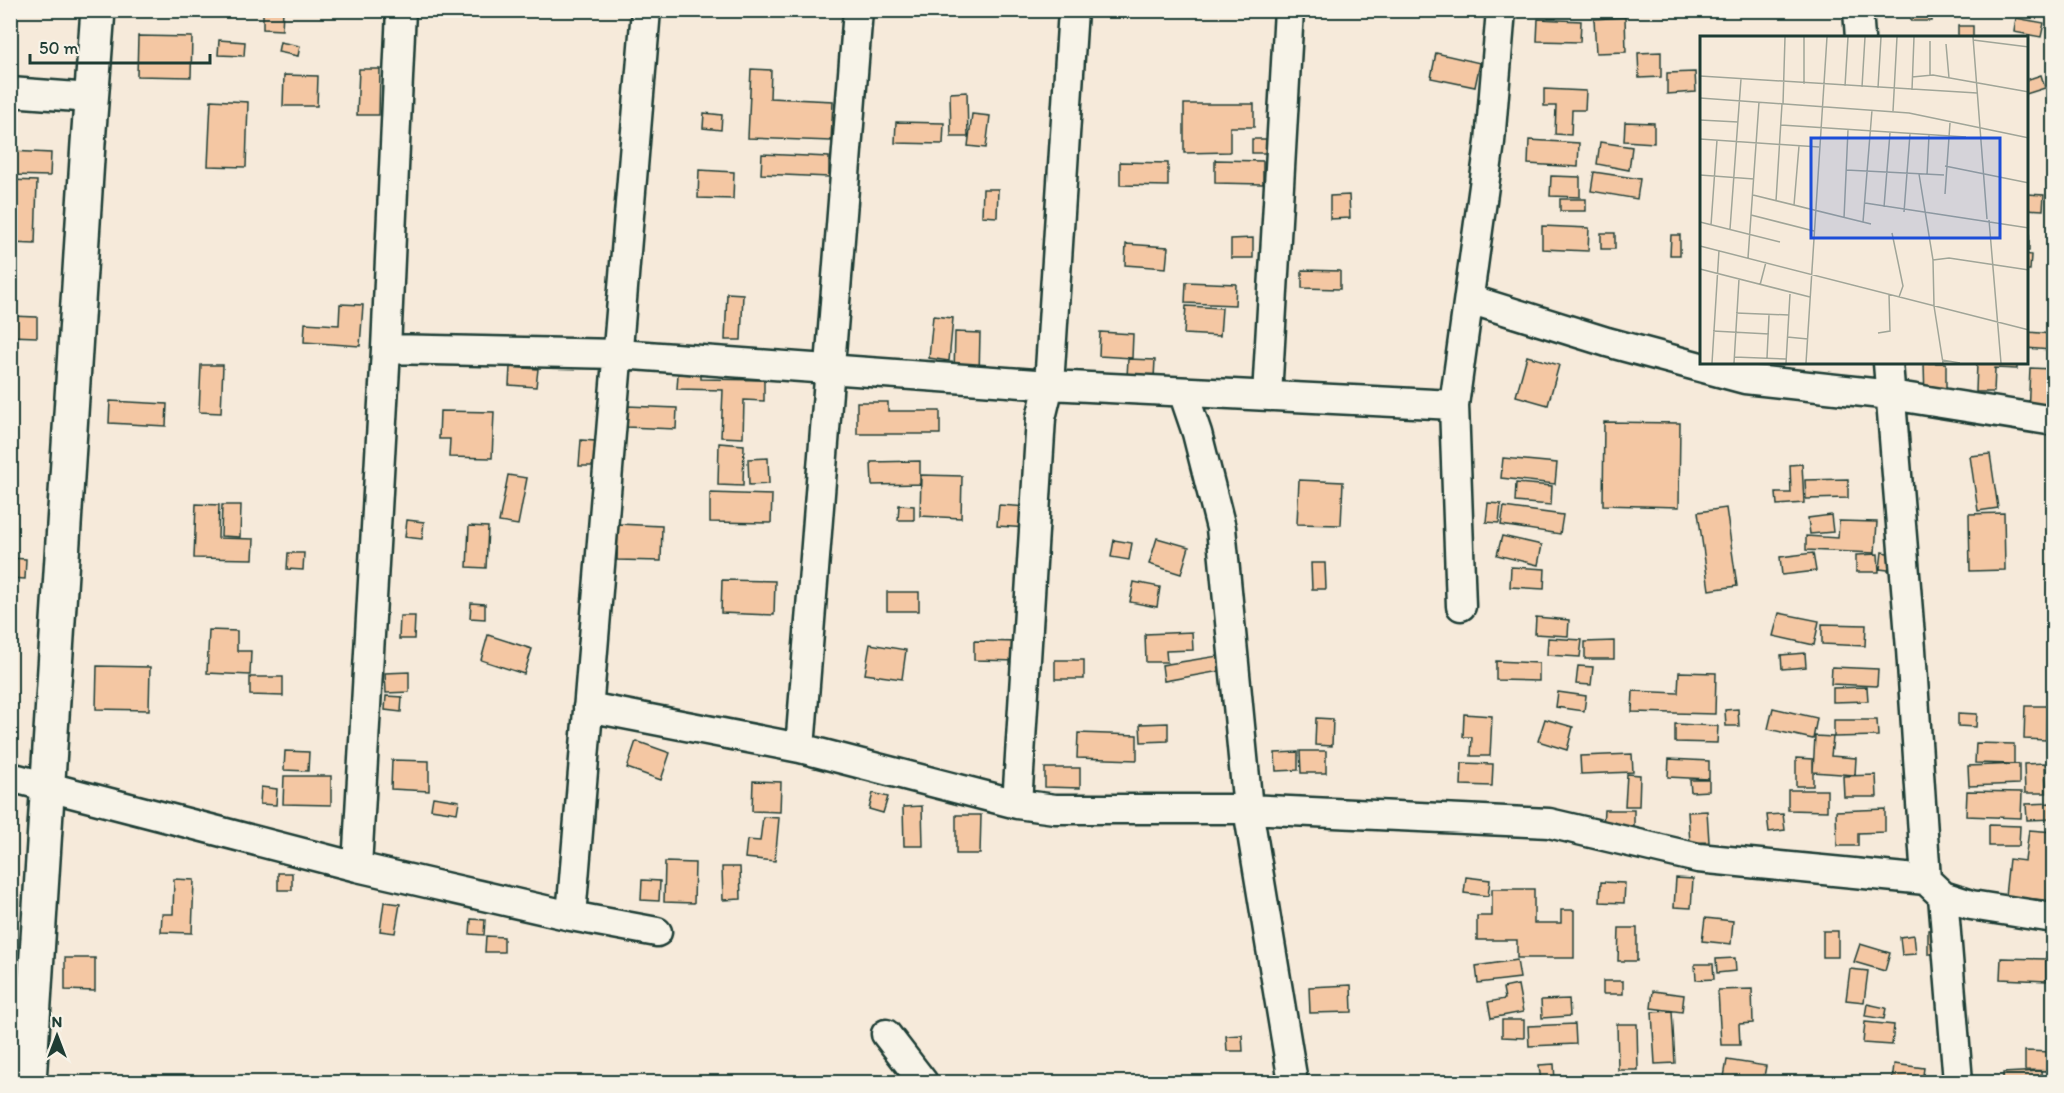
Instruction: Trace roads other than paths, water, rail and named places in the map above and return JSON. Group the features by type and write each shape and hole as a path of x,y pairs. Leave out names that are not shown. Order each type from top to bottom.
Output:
{"street":[{"path":"29,1083 22,1009 47,786 98,10"},
{"path":"357,867 386,349 401,10"},
{"path":"571,916 646,10"},
{"path":"800,748 858,10"},
{"path":"1017,804 1041,417 1048,385 1073,10"},
{"path":"1267,396 1289,10"},
{"path":"1461,606 1454,405 1490,142 1501,10"},
{"path":"1858,10 1860,36"},
{"path":"10,92 91,98"},
{"path":"1469,299 1607,342 1745,379 1891,395 2054,421"},
{"path":"386,349 619,354 1048,385 1454,405"},
{"path":"1888,364 1911,649 1934,888 1958,1083"},
{"path":"1183,392 1197,433 1221,528 1248,809 1293,1083"},
{"path":"588,707 800,748 1017,804 1055,809 1248,809 1549,823 1698,858 1934,888 1971,905 2054,918"},
{"path":"10,777 357,867 571,916 657,932"},
{"path":"886,1034 923,1083"}]}
